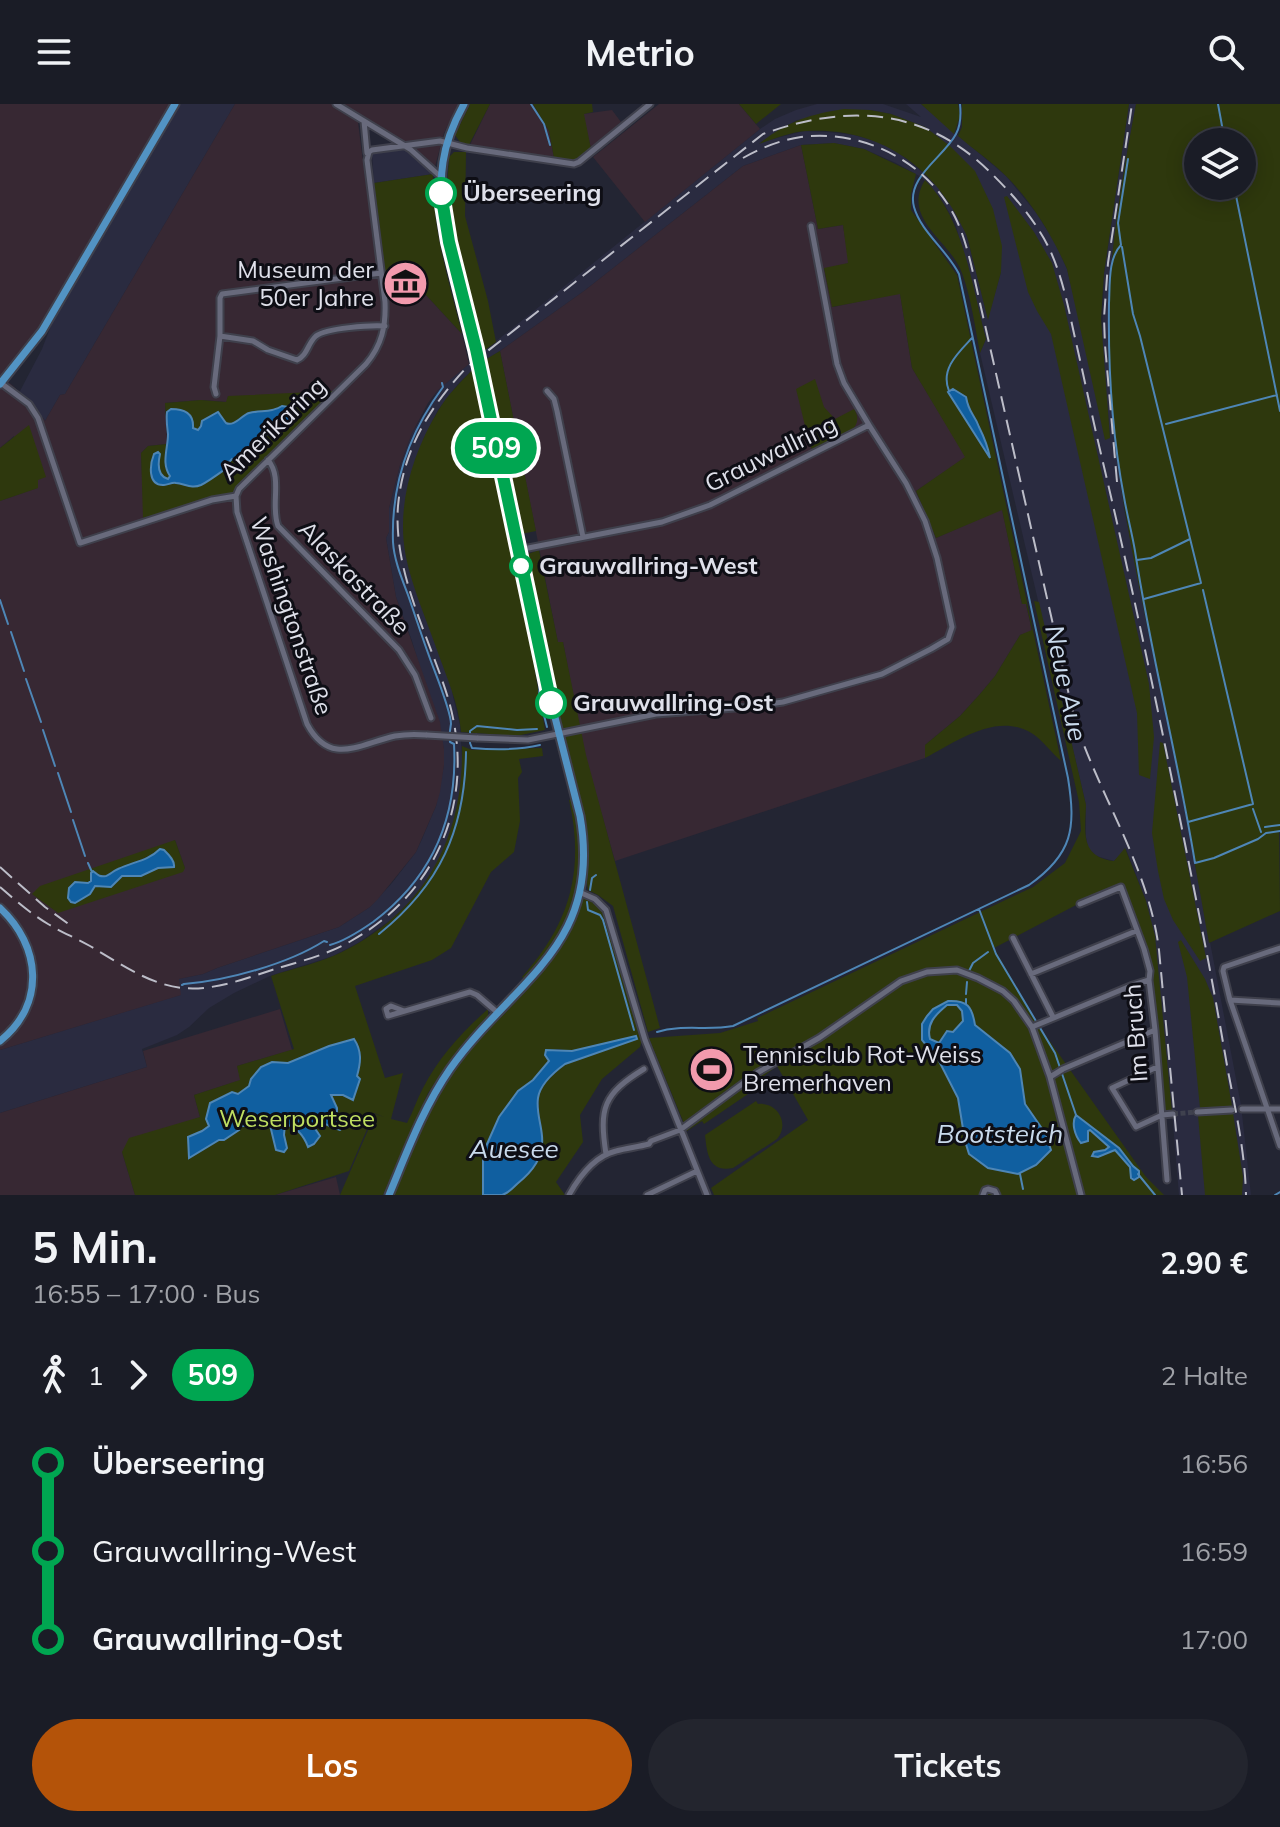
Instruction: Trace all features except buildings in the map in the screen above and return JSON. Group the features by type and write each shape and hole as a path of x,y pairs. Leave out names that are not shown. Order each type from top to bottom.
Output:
{"main road":[{"path":"1,384 42,331 175,104"},
{"path":"389,1195 439,1085 467,1048 558,946 571,922 583,861 582,829 543,670 476,349 443,212 441,177 447,142 464,104"},
{"path":"0,908 26,941 33,967 32,989 25,1012 0,1041"}],"street":[{"path":"336,104 403,145 441,177"},
{"path":"367,154 372,150 440,141 574,164 650,104"},
{"name":"Amerikaring","path":"12,390 29,404 38,418 80,543 212,500 236,496 239,489 366,364 381,340 385,326 385,302 364,121"},
{"path":"419,158 423,143"},
{"path":"811,226 837,364 844,383 869,425"},
{"path":"216,394 214,387 222,294 381,273"},
{"path":"220,336 253,341 293,360 300,359 319,334 385,326"},
{"path":"11,372 9,380 12,390"},
{"path":"1,384 12,390"},
{"path":"547,391 554,399 557,411 583,537"},
{"name":"Grauwallring","path":"518,550 662,522 697,510 869,425 906,483 925,521 937,558 952,627 948,639 882,674 793,700 656,714 559,733"},
{"name":"Alaskastraße","path":"268,460 275,474 278,526 399,650 415,675 431,718"},
{"name":"Washingtonstraße","path":"236,496 237,512 307,724 325,746 349,750 394,737 427,735 528,740 559,733"},
{"name":"Im Bruch","path":"1080,904 1121,887 1144,949 1150,971 1167,1180"},
{"path":"579,892 595,899 606,910 640,1026 707,1195"},
{"path":"1031,974 1136,931"},
{"path":"1013,938 1053,1017"},
{"path":"1280,948 1223,969 1230,1000 1280,1146"},
{"path":"569,1195 587,1170 606,1154 649,1144 680,1130 757,1073 819,1038 901,981 927,972 957,970 991,984 1014,1001 1035,1025 1081,1195"},
{"path":"1035,1025 1149,980"},
{"path":"404,1011 470,992 498,1013"},
{"path":"1230,1000 1280,1003"},
{"path":"1050,1077 1155,1030"},
{"path":"1157,1067 1112,1088 1136,1127 1162,1115 1173,1114"},
{"path":"606,1154 602,1128 606,1107 618,1089 644,1069"},
{"path":"1242,1109 1280,1109"},
{"path":"1197,1112 1232,1110"},
{"path":"647,1195 697,1171"},
{"path":"983,1195 988,1189 997,1195"}],"shaded area":[{"path":"0,104 170,104 41,329 3,377 34,405 45,421 60,395 65,394 235,104 458,104 444,133 433,174 410,152 358,122 377,271 385,271 389,299 426,295 462,334 469,364 438,390 428,403 400,465 389,508 386,538 396,597 440,722 444,749 440,792 416,852 370,907 339,927 203,974 179,979 181,995 0,1050 0,501 37,488 14,436 0,448","holes":["228,396 233,493 144,518 141,453 148,446 167,444 165,403 201,400 227,402","175,840 185,868 46,905"]},
{"path":"178,104 235,104 65,394 60,395 45,421 34,405 19,393 42,349 57,310"},
{"path":"490,104 533,104 549,131 554,158 470,145"},
{"path":"659,104 739,104 760,129 645,222 593,157"},
{"path":"817,104 883,104 921,117 906,104 921,104 1006,176 1037,214 1067,269 1110,438 1102,344 1104,273 1129,104 1136,104 1109,278 1108,349 1115,430 1124,509 1241,1105 1251,1195 1179,1195 1146,901 1126,849 1114,861 1096,856 1088,848 1086,805 980,353 986,339 955,222 941,199 921,177 864,149 834,143 801,145 743,166 584,291 480,363 458,384 438,410 423,440 453,697 460,725 463,774 452,829 441,858 411,900 392,919 358,943 333,956 270,976 234,993 209,1008 177,1035 142,1049 147,1067 0,1113 0,1050 180,995 178,979 203,974 339,927 370,907 392,883 422,839 436,806 444,765 444,749 396,597 386,538 389,508 412,433 438,390 479,355 760,129 796,110","holes":["870,110 925,127 1001,272 988,318 966,233 953,208 938,185 900,154 879,142 827,132 804,131 761,142 797,120"]},
{"path":"612,110 621,122 591,149 583,114"},
{"path":"801,145 818,229 843,225 849,263 824,269 833,307 900,293 912,368 966,457 916,491 936,538 1002,509 1022,604 1026,604 1032,631 1020,635 980,694 960,716 925,745 925,758 615,861 585,755 563,642 558,643 500,351 584,291 743,166"},
{"path":"404,149 433,174 374,183 372,154"},
{"path":"280,1009 292,1050 237,1066 241,1080 194,1095 200,1117 122,1152 135,1195 0,1195 0,1113 147,1067 143,1051"},
{"path":"336,1177 340,1195 275,1195"}],"green space":[{"path":"470,104 490,104 469,145 460,142 455,135"},
{"path":"533,104 592,104 593,112 584,114 591,149 574,160 554,158 549,131"},
{"path":"739,104 781,104 756,124"},
{"path":"921,104 958,104 960,116 954,134"},
{"path":"962,104 1129,104 1104,273 1101,319 1110,438 1105,440 1067,269 1048,231 1015,186 958,136 962,127"},
{"path":"1136,104 1280,104 1280,911 1209,943 1175,758 1132,553 1116,449 1108,315 1116,224"},
{"path":"844,109 891,114 925,127 975,171 993,209 1002,246 1001,272 988,320 966,233 952,207 920,169 880,144 833,131 801,132 759,144 799,120"},
{"path":"834,143 864,149 916,174 911,210 957,275 1061,761 1033,734 1006,726 978,731 925,758 925,745 960,716 995,676 1020,635 1032,630 1026,604 1022,604 1002,510 936,538 916,491 965,457 912,368 900,294 832,307 824,268 848,263 843,225 818,229 801,145"},
{"path":"454,152 466,152 465,216 496,342 481,353 450,232 446,204 449,157"},
{"path":"433,174 438,235 462,334 426,295 389,300 374,183"},
{"path":"925,180 949,214 965,254 986,339 980,353 962,273 930,229 919,206 919,194"},
{"path":"1007,196 1052,263 1064,305 1149,684 1154,737 1150,779 1139,775 1137,713 1051,334 1028,292 1004,197"},
{"path":"500,351 536,531 521,534 510,496 483,361"},
{"path":"473,369 528,631 545,730 516,736 461,732 452,690 412,580 403,538 408,481 421,445 442,405"},
{"path":"815,379 824,407 835,419 854,409 857,417 856,424 845,436 813,450 796,389"},
{"path":"333,391 233,493 143,518 141,453 148,446 167,444 165,453 170,476 164,478 159,468 160,454 152,478 193,487 203,485 224,470 232,459 244,461 265,435 278,431 282,406 248,413 230,424 221,415 211,415 202,421 198,430 167,412 166,418 165,403 201,400 226,402 228,396"},
{"path":"29,425 46,477 38,480 38,488 0,501 0,448"},
{"path":"539,550 558,642 563,642 586,755 660,1028 648,1032 613,906 588,890 585,826 551,687 526,559 528,554"},
{"path":"1034,601 1039,602 1086,805 1087,842 1095,854 1114,861 1125,848 1146,901 1155,936 1172,1112 1164,1112 1151,971 1121,886 1078,904 994,948 1039,1026 1146,1177 1164,1195 714,1195 711,1188 808,1120 777,1066 752,1085 748,1094 704,1124 702,1121 687,1131 649,1038 720,1033 758,1021 757,1018 1033,887 1065,863 1081,831 1079,802"},
{"path":"1160,742 1163,743 1206,958 1200,961 1173,920 1164,899 1158,871 1152,833"},
{"path":"462,746 472,750 542,748 543,756 519,759 522,772 518,778 520,821 514,852 491,872 451,948 432,960 355,986 385,1078 403,1073 391,1119 407,1123 436,1066 460,1036 488,1009 488,1017 447,1065 428,1093 383,1195 340,1195 375,1114 384,1117 374,1113 349,1171 275,1195 135,1195 122,1152 129,1138 200,1117 194,1095 240,1080 237,1066 294,1049 271,976 342,952 371,935 417,893 434,868 456,811"},
{"path":"573,799 580,858 575,897 561,934 526,980 522,977 552,937 570,895 575,850 569,800"},
{"path":"175,840 185,868 183,872 58,913 32,894 40,886","holes":["158,852 174,867 158,868 142,876 122,876 111,887 95,886 90,894 75,903 68,893 75,882 91,881 93,872 105,876"]},
{"path":"583,898 598,906 608,920 642,1040 640,1047 602,1079 580,1115 583,1142 556,1182 565,1195 504,1195 530,1173 542,1137 538,1096 544,1084 564,1064 636,1039 636,1036 572,1051 556,1049 550,1060 533,1080 518,1091 499,1117 483,1152 483,1195 392,1195 420,1130 445,1084 472,1048 545,969 574,924"},
{"path":"1181,940 1213,998 1232,1106 1200,1108 1187,977 1178,942"},
{"path":"756,1101 780,1115 781,1133 777,1139 733,1168 718,1167 710,1160 705,1135"},
{"path":"1233,1113 1243,1177 1242,1195 1205,1195 1198,1115"}],"water":[{"path":"953,389 966,397 990,458 948,392"},
{"path":"282,406 297,410 286,425 265,435 244,461 232,459 228,467 201,485 164,485 152,478 151,463 158,452 160,472 168,479 170,476 165,461 167,412 171,409 187,413 192,419 193,428 198,430 202,421 218,412 229,424 249,413"},
{"path":"160,849 171,857 174,867 158,868 141,876 122,876 111,887 95,886 90,894 75,903 68,898 69,888 75,882 91,881 93,871 106,876"},
{"name":"Bootsteich","path":"948,1001 964,1003 972,1013 975,1025 1010,1053 1020,1069 1025,1104 1045,1133 1051,1150 1036,1165 1018,1174 988,1168 969,1154 958,1098 939,1061 922,1040 922,1024 933,1009","holes":["947,1005 957,1005 962,1011 963,1021 953,1032 947,1031 939,1043 930,1039 930,1024 935,1016"]},
{"name":"Auesee","path":"636,1036 637,1039 565,1064 548,1079 538,1098 542,1144 536,1163 506,1193 483,1195 483,1153 499,1117 518,1091 533,1080 549,1061 546,1050 572,1051"},
{"name":"Weserportsee","path":"354,1039 360,1052 357,1076 360,1079 353,1100 343,1095 331,1095 344,1127 340,1130 315,1120 314,1127 320,1136 308,1147 299,1132 285,1124 287,1148 284,1152 276,1150 269,1121 255,1118 254,1126 241,1126 245,1117 241,1120 240,1114 235,1125 239,1130 189,1158 188,1137 209,1126 206,1119 210,1103 232,1092 238,1094 249,1086 261,1067 272,1062 288,1063"},
{"path":"1076,1115 1119,1148 1139,1171 1139,1177 1131,1178 1130,1167 1115,1150 1098,1157 1092,1156 1094,1152 1109,1147 1090,1130 1088,1141 1081,1143 1074,1129"}],"waterway":[{"path":"531,104 544,124 550,145"},
{"name":"Neue Aue","path":"657,1032 676,1028 733,1026 1029,885 1055,862 1068,839 1071,826 1068,778 959,274 922,225 914,207 913,196 921,177 958,131 960,104"},
{"path":"1218,104 1222,128"},
{"path":"1128,159 1118,223 1121,245 1114,257 1110,280 1109,351 1114,425 1125,504 1195,863 1214,858 1266,833 1280,831"},
{"path":"1237,200 1280,411"},
{"path":"1122,247 1133,314 1201,583 1144,599"},
{"path":"949,391 949,369 972,338"},
{"path":"330,945 373,922 411,886 437,844 451,796 454,744 450,742 450,718 399,569 393,542 395,500 404,460 421,422 443,387 442,383"},
{"path":"1166,424 1277,395"},
{"path":"1137,560 1151,558 1190,539"},
{"path":"519,580 547,727"},
{"path":"1188,822 1253,804 1203,590"},
{"path":"0,600 8,624"},
{"path":"11,632 24,671"},
{"path":"26,679 41,722"},
{"path":"537,729 477,726 470,731 470,743 472,748 489,749 540,745"},
{"path":"43,730 55,766"},
{"path":"379,934 418,896 445,854 461,806 466,752"},
{"path":"58,773 71,812"},
{"path":"1253,809 1261,832"},
{"path":"73,820 85,856"},
{"path":"1265,827 1280,825"},
{"path":"88,863 92,872"},
{"path":"590,890 592,878 596,875"},
{"path":"587,902 588,910 600,915 603,920 634,1030"},
{"path":"979,909 996,954 1055,1053 1076,1115"},
{"path":"182,985 256,970 327,942"},
{"path":"969,971 973,963 988,952"},
{"path":"966,994 967,982"},
{"path":"966,999 966,1004"},
{"path":"1020,1174 1023,1189"},
{"path":"1138,1174 1155,1195"},
{"path":"1275,1195 1280,1192"}],"tunnel":[{"path":"1173,1114 1197,1112"}],"railway":[{"path":"1117,482 1104,318 1108,263 1132,104"},
{"path":"0,887 42,920 123,966 159,983 183,988 228,984 312,958 351,941 382,920 408,896 444,838 454,805 458,770 456,735 448,698 414,604 401,556 398,531 398,506 406,466 430,414 466,368 763,134 824,118 882,117 910,123 938,134 964,150 1003,185 1040,232 1062,283 1179,814 1237,1117 1246,1195"},
{"path":"743,158 771,145 801,137 847,138 869,144 910,165 928,180 943,197 959,225 975,281 1074,717 1134,861 1154,919 1182,1195"},
{"path":"0,867 74,928"}],"bus line":[{"name":"509","path":"441,193 449,242 476,349 551,703"}],"place":[{"name":"Überseering","path":"441,193"},
{"name":"Museum der 50er Jahre","path":"405,284"},
{"name":"Grauwallring-West","path":"521,566"},
{"name":"Grauwallring-Ost","path":"551,703"},
{"name":"Tennisclub Rot-Weiss Bremerhaven","path":"712,1069"}]}
